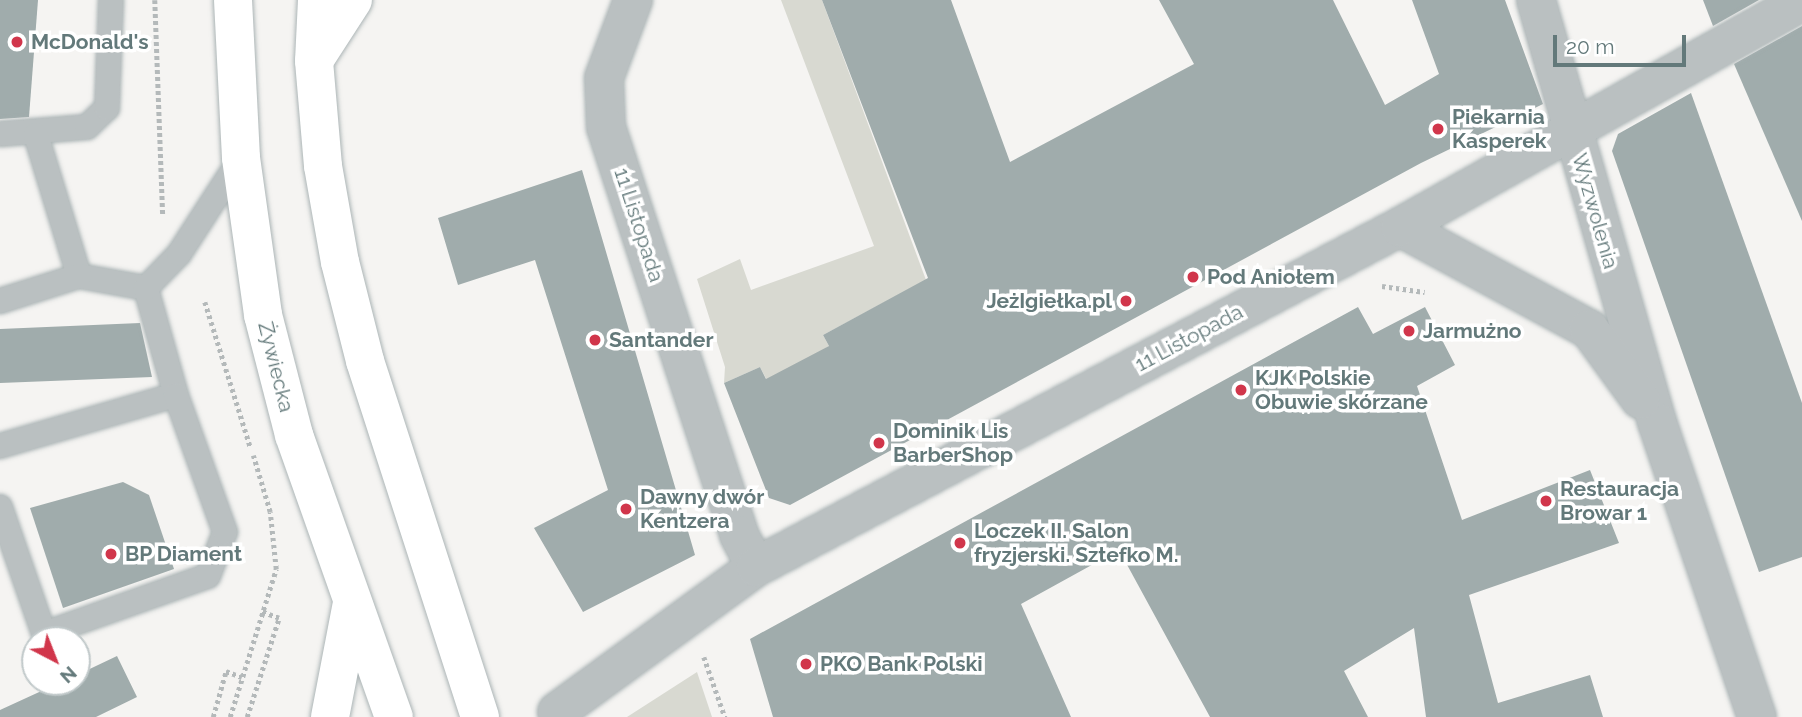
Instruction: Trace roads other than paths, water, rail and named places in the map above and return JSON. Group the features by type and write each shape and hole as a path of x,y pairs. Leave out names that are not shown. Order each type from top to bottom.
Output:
{"main road":[{"name":"Żywiecka","path":"233,0 242,159 275,368 352,601 394,717"},
{"path":"317,0 314,61 323,166 365,361 476,712"},
{"path":"314,61 353,0"},
{"path":"330,717 352,601"}],"street":[{"name":"11 Listopada","path":"633,0 604,78 606,127 738,535 756,567"},
{"name":"Wyzwolenia","path":"1536,0 1570,127 1657,422 1757,717"},
{"name":"11 Listopada","path":"557,712 756,567 1400,227 1570,127 1802,1"},
{"name":"Wyzwolenia","path":"1400,227 1590,329 1657,422"}],"lane":[{"path":"0,134 36,135 86,127 107,108 111,0"},
{"path":"36,135 79,276"},
{"path":"146,288 179,254 242,159"},
{"path":"0,301 79,276 146,288"},
{"path":"0,507 44,634 208,576 225,531 176,395 146,288"},
{"path":"0,446 176,395"}],"place":[{"name":"McDonald's","path":"17,42"},
{"name":"Piekarnia Kasperek","path":"1438,129"},
{"name":"Pod Aniołem","path":"1193,277"},
{"name":"JeżIgiełka.pl","path":"1126,301"},
{"name":"Jarmużno","path":"1409,331"},
{"name":"Santander","path":"595,340"},
{"name":"KJK Polskie Obuwie skórzane","path":"1241,390"},
{"name":"Dominik Lis BarberShop","path":"879,443"},
{"name":"Restauracja Browar 1","path":"1546,501"},
{"name":"Dawny dwór Kentzera","path":"626,509"},
{"name":"Loczek II. Salon fryzjerski. Sztefko M.","path":"960,543"},
{"name":"BP Diament","path":"111,554"},
{"name":"PKO Bank Polski","path":"806,664"}]}
